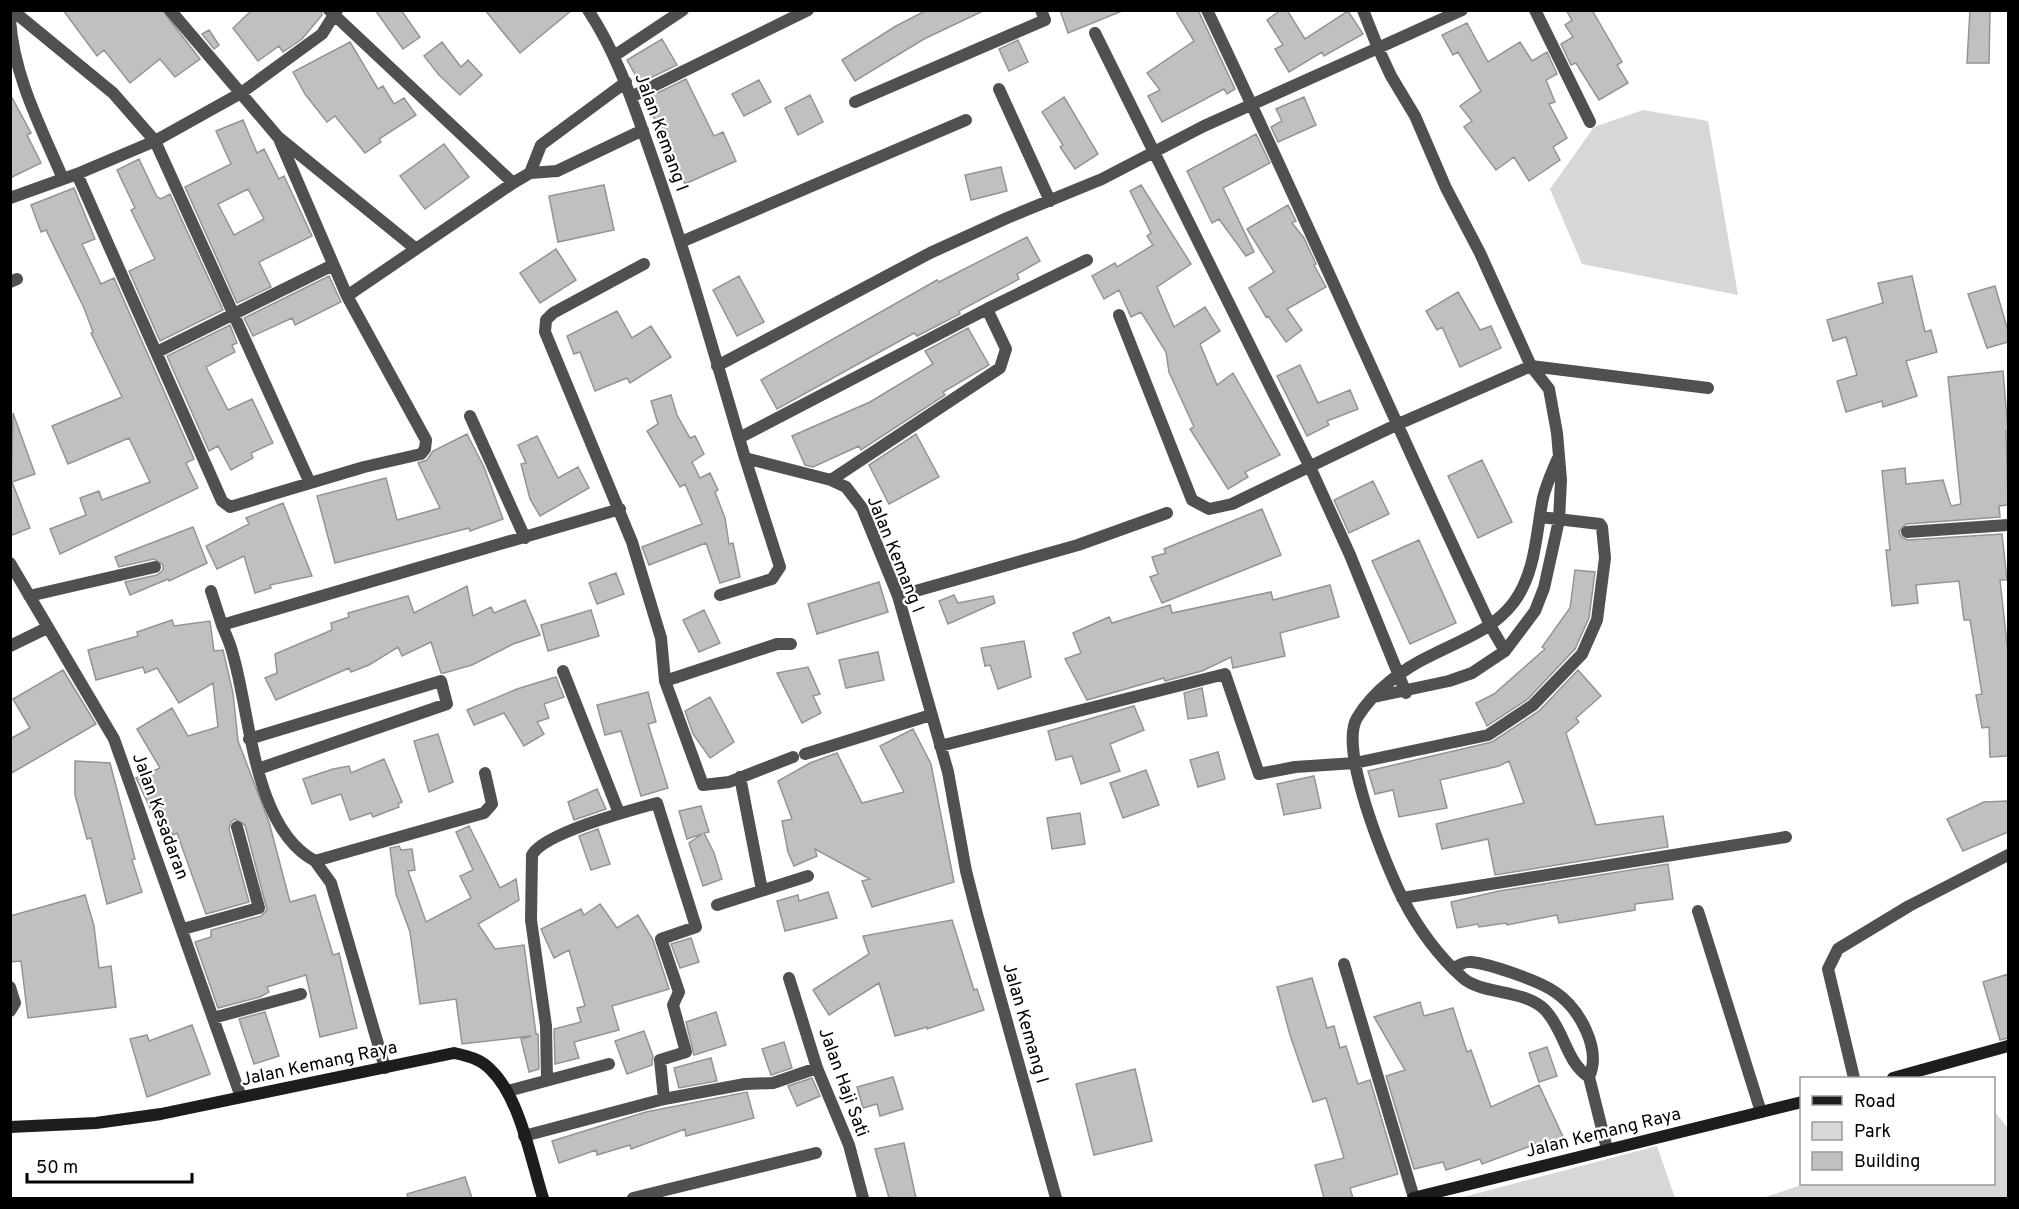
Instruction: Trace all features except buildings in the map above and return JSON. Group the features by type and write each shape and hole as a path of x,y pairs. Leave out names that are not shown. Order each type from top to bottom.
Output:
{"street":[{"path":"12,10 113,93 155,141 310,483"},
{"path":"170,10 278,137 416,249"},
{"name":"Jalan Kemang I","path":"588,10 626,82 643,130 681,242 745,458 831,480 846,487 862,507 898,596 955,801 966,871 978,918 1056,1198"},
{"path":"614,56 683,10"},
{"path":"631,97 808,10"},
{"path":"855,102 1045,20 1041,10"},
{"path":"1207,10 1253,106 1396,425 1491,627 1505,651"},
{"path":"1363,10 1391,76 1415,116 1446,188 1480,253 1532,366 1549,389 1561,480 1559,520 1544,588 1535,611 1505,651 1472,673 1406,693 1374,697"},
{"path":"717,366 930,254 1102,179 1253,106 1462,10"},
{"path":"1534,10 1590,122"},
{"path":"10,198 77,174 155,141 241,93 322,34 333,12 513,183"},
{"path":"10,20 12,46 23,86 63,179"},
{"path":"1095,33 1310,467 1350,555 1406,693"},
{"path":"530,173 541,146 626,82"},
{"path":"999,89 1050,201"},
{"path":"681,242 966,120"},
{"path":"346,296 530,173 557,171 643,130"},
{"path":"77,174 226,505 230,507 364,467 415,457 425,449 426,440 346,296 278,137"},
{"path":"739,438 987,309 1087,260"},
{"path":"644,264 553,313 546,320 545,332 620,508 656,614 665,681 703,785 740,777 931,715"},
{"path":"157,352 333,265"},
{"path":"831,480 1000,368 1006,349 987,309"},
{"path":"1119,315 1192,500 1209,509 1232,504 1396,425 1532,366 1708,388"},
{"path":"470,417 525,538"},
{"path":"1558,456 1544,495 1532,565 1520,593 1491,627 1430,656 1398,675 1374,697 1356,719 1351,744 1369,815 1402,898 1430,942 1464,979 1533,1002 1545,1009 1563,1036 1576,1069 1589,1077"},
{"path":"720,595 772,579 780,567 745,458"},
{"path":"222,625 525,538 620,508"},
{"path":"898,596 1078,545 1167,513"},
{"path":"940,746 1225,674 1259,774 1305,765 1355,763 1488,735 1533,705 1582,654 1597,620 1605,558 1602,527 1600,524 1540,517"},
{"path":"1907,532 2008,525"},
{"name":"Jalan Kesadaran","path":"10,563 114,739 241,1097"},
{"path":"29,596 155,567"},
{"path":"211,591 234,655 249,739 258,769 275,815 288,840 300,853 315,861 331,883 385,1068"},
{"path":"10,646 47,628"},
{"path":"665,681 777,645 791,644"},
{"path":"563,671 619,813"},
{"path":"249,739 441,681 447,704 258,769"},
{"path":"315,861 484,813 492,804 485,773"},
{"path":"740,777 762,890"},
{"path":"548,1079 546,1026 531,920 532,855 543,843 619,813 657,803 696,927 661,939 680,992 673,1005 686,1052 660,1060 664,1099"},
{"path":"183,929 259,908 237,827"},
{"path":"1402,898 1786,837"},
{"path":"1854,1077 1828,969 1832,957 1838,949 1909,906 2008,855"},
{"path":"717,905 808,876"},
{"path":"1698,911 1761,1112"},
{"path":"1454,968 1469,961 1510,972 1555,992 1575,1012 1588,1034 1594,1067 1589,1077 1607,1149"},
{"path":"1344,964 1414,1198"},
{"name":"Jalan Haji Sati","path":"789,978 817,1068 849,1144 863,1198"},
{"path":"10,987 15,1004 10,1011"},
{"path":"1545,1009 1555,992"},
{"path":"213,1018 301,994"},
{"path":"1897,1077 2008,1046"},
{"name":"Jalan Kemang Raya","path":"10,1127 96,1123 160,1114 454,1053 473,1057 491,1069 508,1091 543,1198"},
{"path":"508,1091 609,1064"},
{"path":"524,1136 664,1099 745,1084 773,1083 817,1068"},
{"name":"Jalan Kemang Raya","path":"1414,1198 1800,1102"},
{"path":"633,1198 816,1153"}],"green space":[{"path":"1643,110 1708,121 1738,295 1582,264 1550,189 1594,127"},
{"path":"1995,1112 2008,1128 2008,1198 1762,1198 1802,1185 1995,1185"},
{"path":"1657,1146 1675,1198 1459,1198"}]}
